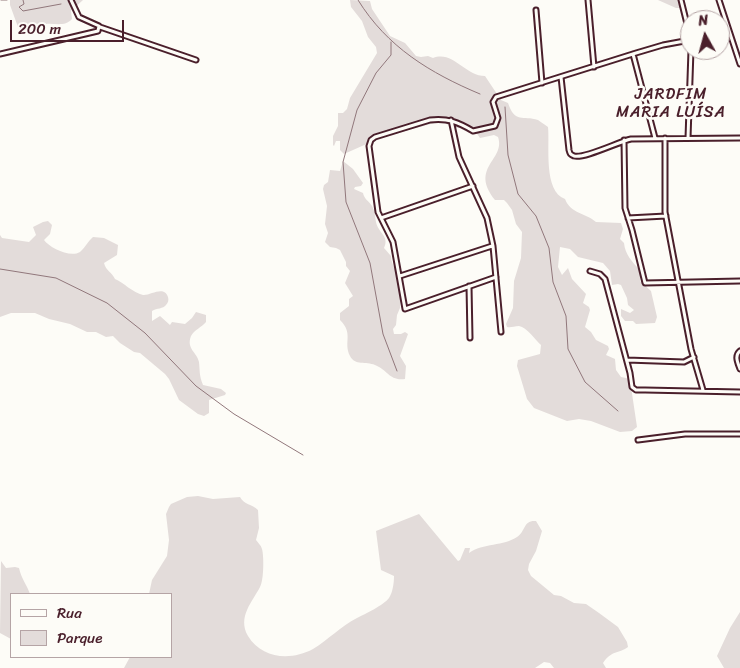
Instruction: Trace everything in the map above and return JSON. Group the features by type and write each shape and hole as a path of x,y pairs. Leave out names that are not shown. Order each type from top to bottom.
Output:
{"street":[{"path":"71,0 79,17 99,26 196,60"},
{"path":"588,0 594,67"},
{"path":"719,0 740,64"},
{"path":"536,10 542,83"},
{"path":"0,54 97,31 99,26"},
{"path":"496,277 406,308 393,242 378,212 369,146 371,140 375,137 430,120 451,120 473,131 496,126 498,118 493,102 496,97 632,54 680,42"},
{"path":"632,54 656,138"},
{"path":"688,138 691,60"},
{"path":"561,77 570,154 578,156 589,154 624,140 740,138"},
{"path":"451,120 457,150 487,218 493,246 501,332"},
{"path":"665,138 666,216 678,283 703,390"},
{"path":"624,140 625,208 645,283 740,281"},
{"path":"380,218 473,186"},
{"path":"628,218 666,216"},
{"path":"400,276 493,246"},
{"path":"590,270 606,279 632,387 636,390 740,392"},
{"path":"469,286 470,338"},
{"path":"740,351 737,353 736,360 740,369"},
{"path":"627,360 684,362 694,357"},
{"path":"638,440 685,434 740,434"}],"green space":[{"path":"10,0 83,0 71,11 72,19 69,21 63,24 44,24 31,30 18,27"},
{"path":"350,0 370,1 372,9 390,36 405,43 416,56 447,57 471,72 485,76 501,100 508,103 514,114 520,118 538,120 548,127 550,178 558,194 565,199 571,208 596,222 621,223 623,229 620,239 624,243 629,258 640,270 640,281 651,291 657,317 655,323 636,324 633,321 625,321 621,316 621,309 630,313 634,310 628,305 621,285 612,285 610,271 603,263 578,257 570,249 560,247 558,267 562,275 568,268 572,279 586,294 583,303 590,310 585,327 596,340 608,346 609,349 606,355 615,359 616,370 621,377 630,380 637,427 632,431 620,432 591,421 579,419 567,421 534,408 527,399 517,366 518,360 540,354 541,345 522,327 507,327 506,324 513,308 514,281 521,258 522,232 516,224 512,210 507,203 504,200 495,200 488,189 487,172 497,152 499,145 498,137 494,135 480,138 473,128 469,133 460,128 453,128 445,123 438,122 405,131 399,131 394,128 389,134 344,154 340,150 340,141 336,141 333,145 333,136 338,126 338,113 343,113 347,109 350,98 377,53 376,47 368,37 362,21 351,7"},
{"path":"658,0 679,0 680,8 676,8"},
{"path":"343,161 353,169 363,183 354,189 363,193 364,197 371,204 377,226 386,240 384,248 391,256 401,282 403,291 400,294 400,308 396,325 393,329 394,334 405,332 408,334 400,356 406,366 405,379 392,377 375,365 355,361 348,351 347,334 340,320 340,313 349,306 349,299 353,296 345,283 350,271 340,250 330,247 325,242 328,233 325,224 327,206 323,189 324,185 328,182 330,170 340,171"},
{"path":"48,221 52,225 50,234 44,240 60,251 76,254 93,237 104,238 118,245 117,255 104,263 115,279 139,294 146,295 160,291 168,297 168,302 165,306 152,311 152,321 160,316 170,325 172,322 185,324 196,312 206,315 206,322 192,334 190,344 199,362 203,385 221,389 226,393 209,400 209,413 204,416 198,414 179,400 165,374 140,353 134,352 113,336 106,337 96,332 87,332 70,324 49,319 35,313 11,313 0,317 0,235 2,238 29,242 36,235 33,227"},
{"path":"198,496 213,499 240,497 244,502 258,510 259,528 256,540 263,552 262,579 260,587 247,610 244,622 248,636 254,644 269,653 286,656 304,653 319,645 351,621 387,601 391,593 394,576 381,570 376,531 419,514 458,561 465,548 470,548 469,553 512,540 520,535 529,522 536,521 542,531 536,551 529,564 528,570 531,576 554,595 561,596 574,603 586,604 599,613 618,627 628,647 612,654 606,659 603,663 606,668 554,668 550,663 544,662 535,668 124,668 129,658 172,658 172,593 149,593 152,580 167,556 169,540 166,514 171,504 187,497"},
{"path":"1,561 6,568 19,568 30,593 10,593 10,638 0,633"},
{"path":"740,612 740,668 724,668 717,656"}],"waterway":[{"path":"1,0 7,0"},
{"path":"23,0 24,4 19,7 23,11 61,4"},
{"path":"358,0 382,32 411,57 444,77 480,94"},
{"path":"391,42 391,55 376,73 357,110 343,162 346,202 370,263 383,334 397,371"},
{"path":"505,107 508,155 518,194 536,216 549,248 553,282 566,316 568,349 585,382 618,411"},
{"path":"0,269 56,278 107,303 145,333 196,386 234,414 303,455"}],"district":[{"name":"JARDFIM MARIA LUÍSA","path":"671,104"}]}
